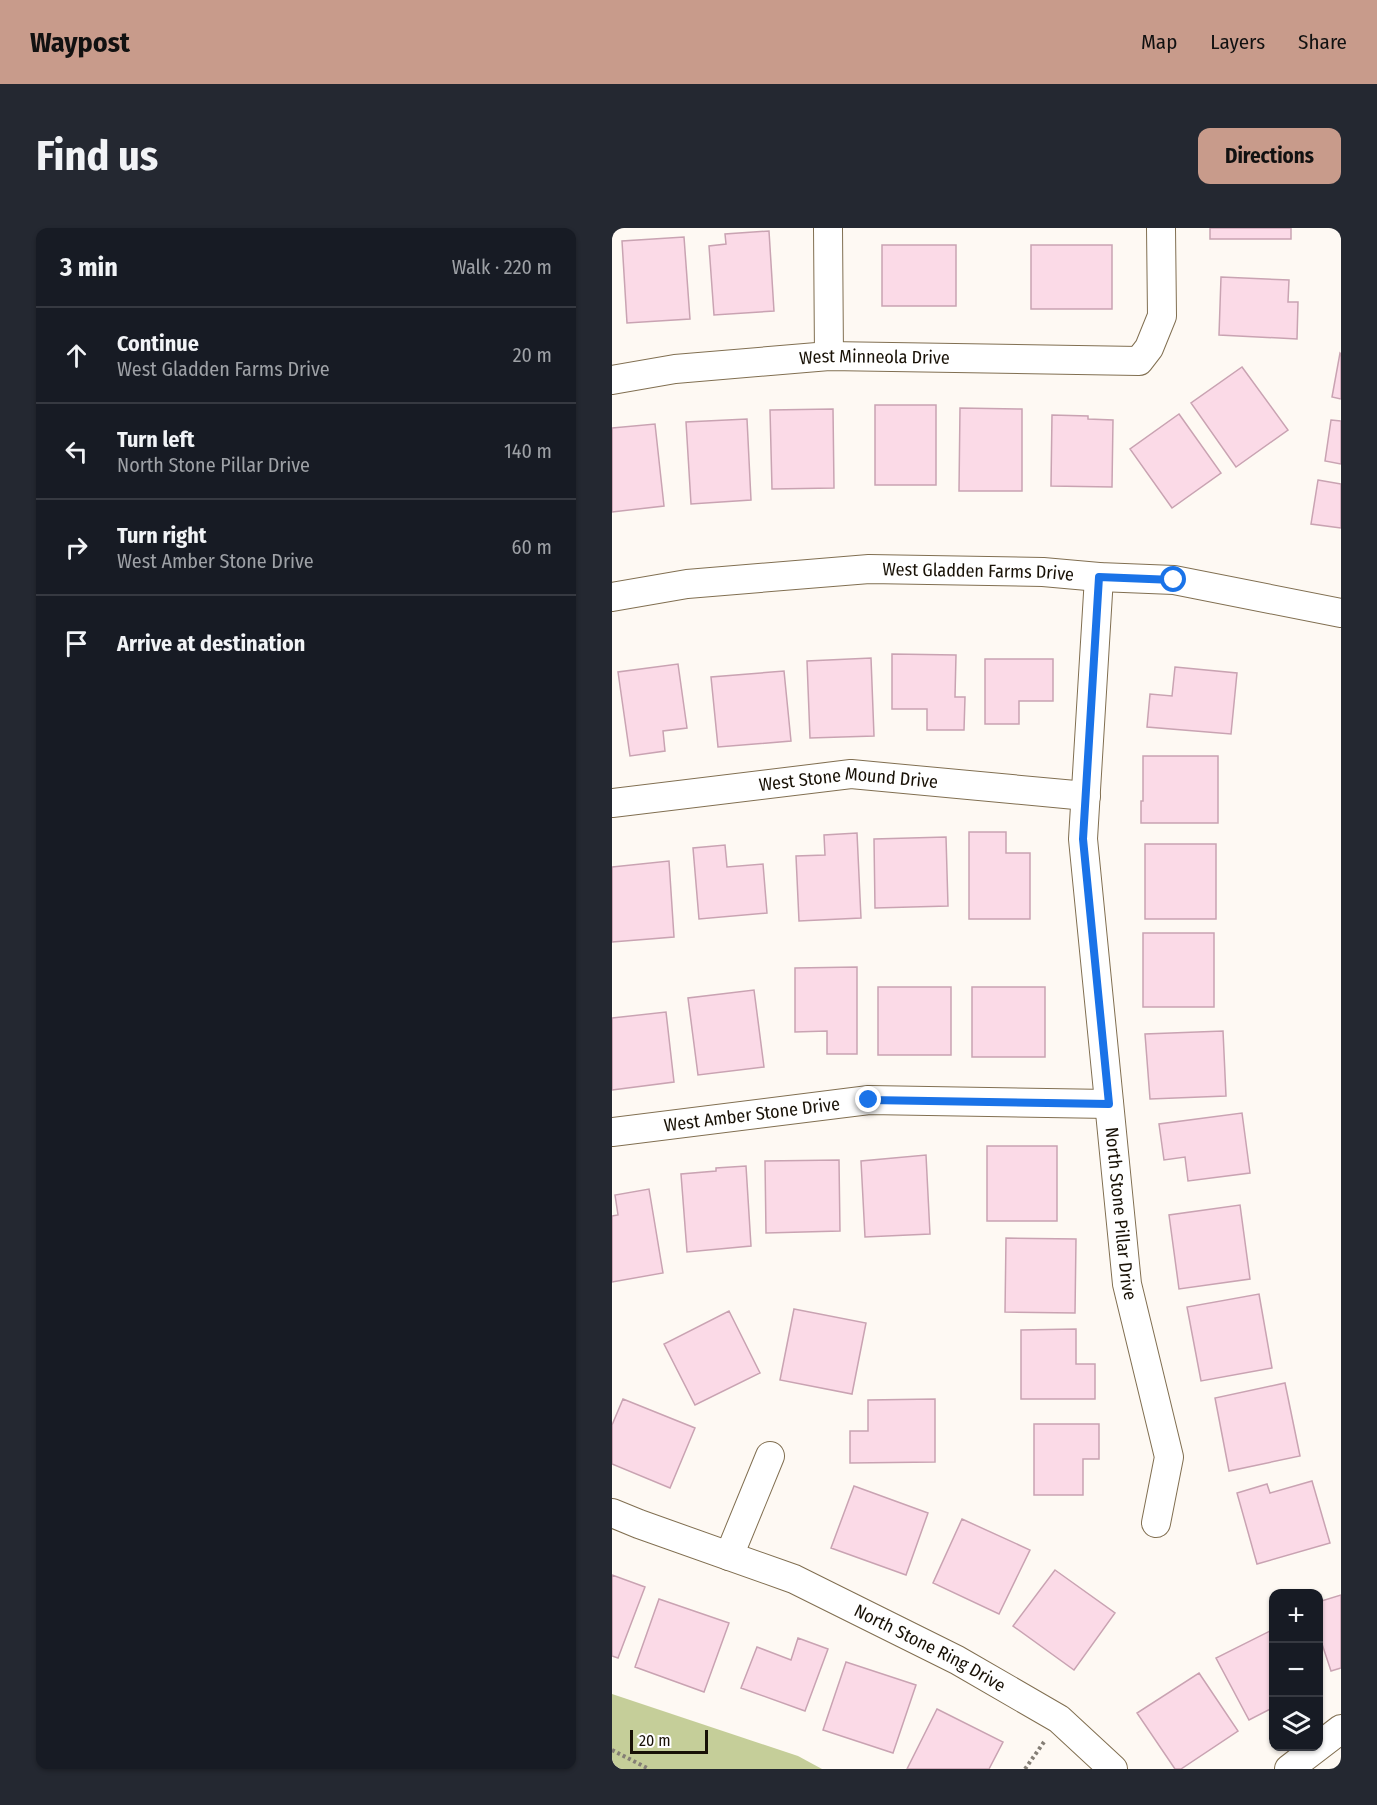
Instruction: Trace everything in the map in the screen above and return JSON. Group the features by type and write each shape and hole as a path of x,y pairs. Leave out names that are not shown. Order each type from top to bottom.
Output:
{"street":[{"path":"828,228 829,356"},
{"name":"West Minneola Drive","path":"612,380 675,369 829,356 1139,361 1149,348 1162,316 1161,228"},
{"name":"West Gladden Farms Drive","path":"612,597 687,584 869,569 1043,572 1174,580 1341,613"},
{"name":"North Stone Pillar Drive","path":"1099,577 1083,839 1127,1284 1169,1457 1156,1523"},
{"name":"West Stone Mound Drive","path":"612,803 851,774 1086,796"},
{"name":"West Amber Stone Drive","path":"612,1132 869,1100 1109,1104"},
{"path":"729,1556 770,1456"},
{"name":"North Stone Ring Drive","path":"612,1513 794,1579 957,1660 1059,1719 1113,1769"},
{"path":"1289,1769 1341,1729"}],"path":[{"path":"612,1750 649,1769"}],"green space":[{"path":"612,1694 798,1756 822,1769 612,1769"}],"building":[{"path":"1210,228 1291,228 1291,239 1210,239"},
{"path":"769,231 774,311 714,315 709,246 726,244 725,234"},
{"path":"684,237 690,319 627,323 622,241"},
{"path":"882,245 956,245 956,306 882,306"},
{"path":"1031,245 1112,245 1112,309 1031,309"},
{"path":"1221,277 1289,280 1288,302 1298,302 1297,339 1219,335"},
{"path":"1341,354 1341,399 1332,397"},
{"path":"1242,367 1288,430 1236,467 1191,403"},
{"path":"875,405 936,405 936,485 875,485"},
{"path":"960,408 1022,409 1022,491 959,491"},
{"path":"833,409 834,488 772,489 770,410"},
{"path":"1179,414 1221,473 1172,508 1130,449"},
{"path":"1052,415 1088,416 1088,419 1113,420 1112,487 1051,486"},
{"path":"747,419 751,500 691,504 686,422"},
{"path":"1331,420 1341,421 1341,464 1325,461"},
{"path":"655,424 664,506 612,512 612,428"},
{"path":"1318,480 1341,484 1341,528 1311,524"},
{"path":"892,654 956,655 955,697 965,697 964,730 927,730 927,709 892,709"},
{"path":"871,658 874,736 810,738 807,661"},
{"path":"985,659 1053,659 1053,701 1019,701 1019,724 985,724"},
{"path":"678,664 687,728 663,731 665,751 630,756 618,672"},
{"path":"1175,667 1237,673 1231,734 1147,727 1150,694 1172,696"},
{"path":"784,671 791,741 718,747 711,677"},
{"path":"1143,756 1218,756 1218,823 1141,823"},
{"path":"969,832 1006,832 1006,853 1030,853 1030,919 969,919"},
{"path":"857,833 861,918 799,921 796,856 825,855 824,835"},
{"path":"946,837 948,906 875,908 874,839"},
{"path":"1145,844 1216,844 1216,919 1145,919"},
{"path":"725,845 727,867 763,864 767,913 699,919 693,848"},
{"path":"669,861 674,937 612,942 612,867"},
{"path":"1143,933 1214,933 1214,1007 1143,1007"},
{"path":"857,967 857,1054 827,1054 827,1031 795,1032 795,968"},
{"path":"878,987 951,987 951,1055 878,1055"},
{"path":"972,987 1045,987 1045,1057 972,1057"},
{"path":"754,990 764,1067 698,1075 688,998"},
{"path":"666,1012 674,1082 612,1090 612,1018"},
{"path":"1223,1031 1226,1096 1150,1099 1145,1034"},
{"path":"1242,1113 1250,1173 1188,1181 1185,1157 1164,1160 1159,1124"},
{"path":"987,1146 1057,1146 1057,1221 987,1221"},
{"path":"926,1155 930,1234 865,1237 861,1161"},
{"path":"839,1160 840,1231 766,1233 765,1161"},
{"path":"746,1166 751,1246 687,1252 681,1174"},
{"path":"649,1189 663,1273 612,1282 612,1216 618,1215 615,1195"},
{"path":"1240,1205 1250,1279 1179,1289 1169,1215"},
{"path":"1006,1238 1076,1239 1075,1313 1005,1312"},
{"path":"1259,1294 1272,1368 1201,1381 1187,1307"},
{"path":"794,1309 866,1323 852,1394 780,1380"},
{"path":"729,1311 760,1373 695,1405 664,1344"},
{"path":"1076,1329 1076,1364 1095,1364 1095,1399 1021,1399 1021,1330"},
{"path":"1285,1383 1300,1456 1229,1471 1215,1398"},
{"path":"623,1399 695,1428 670,1488 612,1464 612,1425"},
{"path":"935,1399 935,1462 850,1463 850,1431 868,1431 868,1400"},
{"path":"1034,1424 1099,1424 1099,1459 1083,1459 1083,1495 1034,1495"},
{"path":"1312,1481 1330,1543 1257,1564 1237,1493 1267,1484 1270,1493"},
{"path":"854,1486 928,1513 906,1575 831,1548"},
{"path":"962,1519 1030,1550 999,1614 933,1583"},
{"path":"1055,1570 1115,1613 1074,1670 1013,1626"},
{"path":"612,1575 645,1587 618,1658 612,1656"},
{"path":"1341,1595 1341,1668 1331,1671 1323,1647 1323,1600"},
{"path":"659,1599 729,1623 704,1692 635,1667"},
{"path":"1269,1632 1269,1710 1249,1720 1216,1658"},
{"path":"798,1638 828,1649 805,1711 741,1688 757,1647 791,1660"},
{"path":"846,1662 916,1685 893,1753 823,1730"},
{"path":"1199,1673 1238,1731 1181,1769 1175,1769 1137,1713"},
{"path":"937,1709 1003,1742 989,1769 907,1769"}],"route":[{"path":"869,1100 1109,1104 1083,839 1099,577 1174,580"}]}
